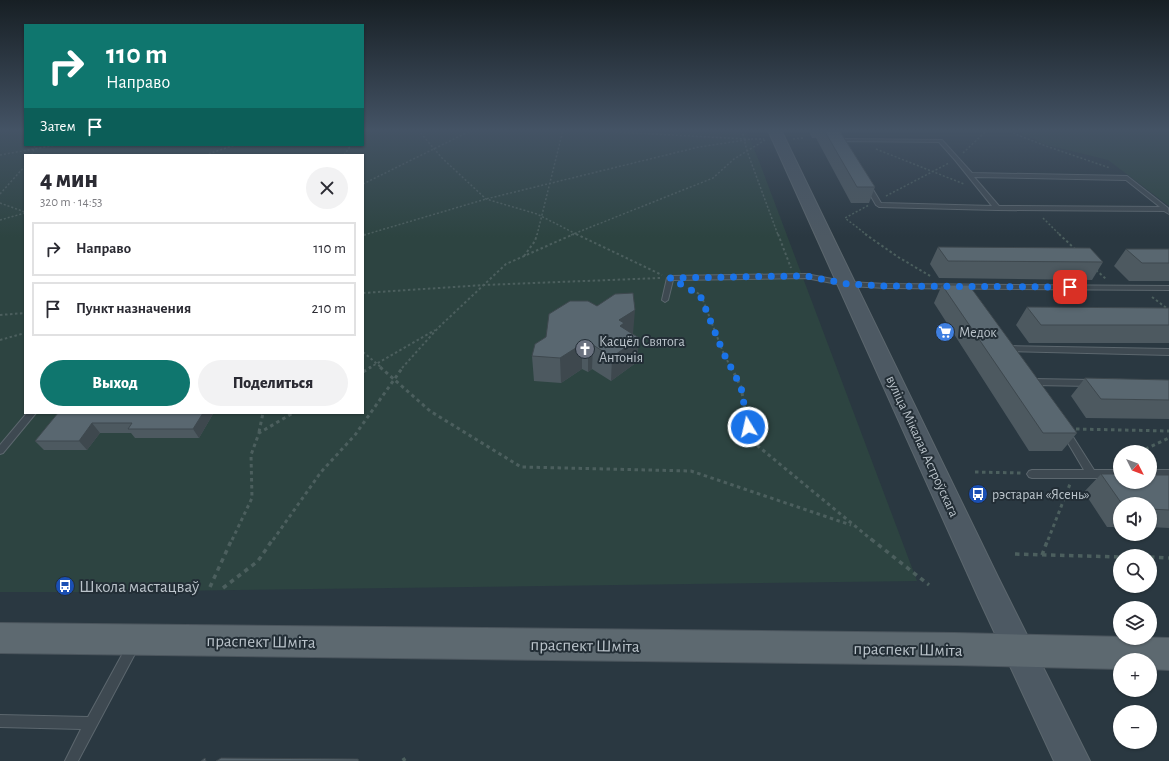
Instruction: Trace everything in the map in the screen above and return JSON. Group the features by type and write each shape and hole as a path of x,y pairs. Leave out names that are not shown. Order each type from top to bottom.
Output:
{"main road":[{"name":"вуліца Мікалая Астроўскага","path":"791,166 848,284 988,587 1072,761"},
{"name":"праспект Шміта","path":"0,638 955,649 1020,652 1169,654"}],"lane":[{"path":"855,166 879,205 1168,210"},
{"path":"962,166 997,208"},
{"path":"970,176 1127,178 1168,210"},
{"path":"665,300 670,278 806,276 848,284 967,290 1114,287 1169,288"},
{"path":"1016,360 1006,346 1169,352"},
{"path":"1033,383 1101,383"},
{"path":"0,451 31,414"},
{"path":"1061,425 1091,474"},
{"path":"1032,474 1113,474"},
{"path":"1157,474 1169,474"},
{"path":"71,761 136,640"},
{"path":"0,721 91,723"}],"path":[{"path":"364,183 399,166"},
{"path":"450,166 486,199 541,216 648,269 670,278 700,295 723,352 741,387 748,427 753,442 854,526 929,585"},
{"path":"524,256 535,240 554,166"},
{"path":"364,235 486,199 624,166"},
{"path":"223,588 258,561 322,472 355,435 394,380 438,328 506,264 574,233 713,178 727,166"},
{"path":"752,166 794,276"},
{"path":"917,166 984,192"},
{"path":"935,278 911,266 886,250 845,218 943,166"},
{"path":"1108,166 1127,178"},
{"path":"0,194 24,167"},
{"path":"0,203 24,212"},
{"path":"1033,208 1078,252"},
{"path":"0,220 24,212"},
{"path":"1095,268 1114,287"},
{"path":"364,293 484,285 670,278"},
{"path":"0,315 24,313"},
{"path":"364,371 438,328"},
{"path":"0,340 24,333"},
{"path":"364,353 430,411 521,467 691,471 854,526"},
{"path":"210,588 252,498 251,455 259,432 263,414"},
{"path":"259,432 291,414"},
{"path":"1061,425 1169,431"},
{"path":"1154,445 1169,438"},
{"path":"976,472 1032,474"},
{"path":"1042,555 1074,474"},
{"path":"1015,554 1113,557"},
{"path":"1157,558 1169,558"}],"green space":[{"path":"0,166 24,166 24,414 364,414 364,166 761,166 917,581 0,592"},
{"path":"1115,166 1169,166 1169,206"}],"building":[{"path":"845,166 861,166 875,187 857,187"},
{"path":"938,247 1090,248 1103,262 948,261"},
{"path":"1126,249 1169,249 1169,263 1142,263"},
{"path":"942,285 969,285 1077,433 1043,433"},
{"path":"633,293 635,310 619,320 624,323 620,326 639,338 612,357 593,345 588,348 582,344 560,358 532,356 535,344 546,337 549,314 570,301 588,301 597,306 615,294"},
{"path":"1027,307 1169,308 1169,325 1041,325"},
{"path":"1085,378 1169,380 1169,400 1101,399"},
{"path":"57,414 202,414 193,429 128,429 132,423 92,423 79,441 35,441"},
{"path":"1101,474 1113,474 1113,489 1157,489 1157,475 1169,475 1169,510 1157,509 1157,497 1117,497"},
{"path":"221,758 358,759 359,761 216,761"}],"place":[{"name":"Медок","path":"945,332"},
{"name":"Касцёл Святога Антонія","path":"585,349"},
{"name":"рэстаран «Ясень»","path":"978,494"},
{"name":"Школа мастацваў","path":"65,586"}],"route":[{"path":"748,427 741,387 723,352 700,295 670,278 806,276 848,284 886,286 1070,287"}]}
